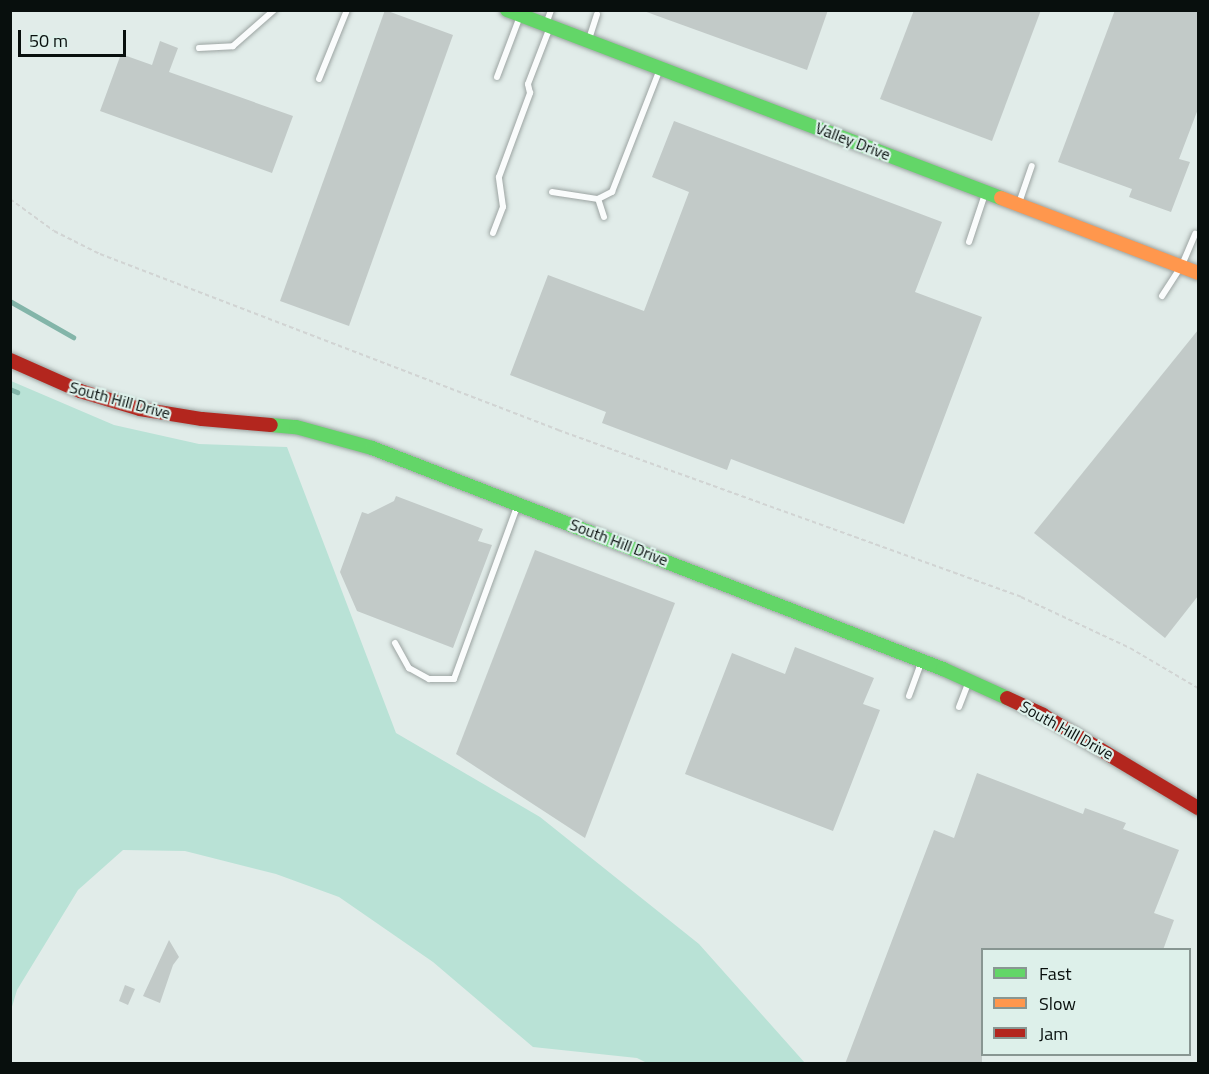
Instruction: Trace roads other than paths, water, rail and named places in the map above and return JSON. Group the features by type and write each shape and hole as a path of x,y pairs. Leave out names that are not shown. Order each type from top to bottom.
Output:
{"street":[{"name":"Valley Drive","path":"512,12 1198,273"},
{"name":"South Hill Drive","path":"10,360 72,388 140,409 202,419 280,425 342,437 923,660 1052,720 1198,808"}],"lane":[{"path":"199,48 233,46 274,10"},
{"path":"319,79 347,10"},
{"path":"493,233 503,207 499,177 530,93 528,84 548,26 551,10"},
{"path":"497,77 512,12"},
{"path":"588,41 597,14"},
{"path":"552,192 597,199 612,192 660,68"},
{"path":"1019,203 1032,166"},
{"path":"969,242 986,191"},
{"path":"597,199 604,217"},
{"path":"1162,296 1182,265 1196,234"},
{"path":"395,643 410,668 419,674 429,679 454,679 518,504"},
{"path":"909,696 923,660"},
{"path":"958,707 969,680"}],"waterway":[{"path":"10,301 73,337"},
{"path":"10,389 17,392"}]}
